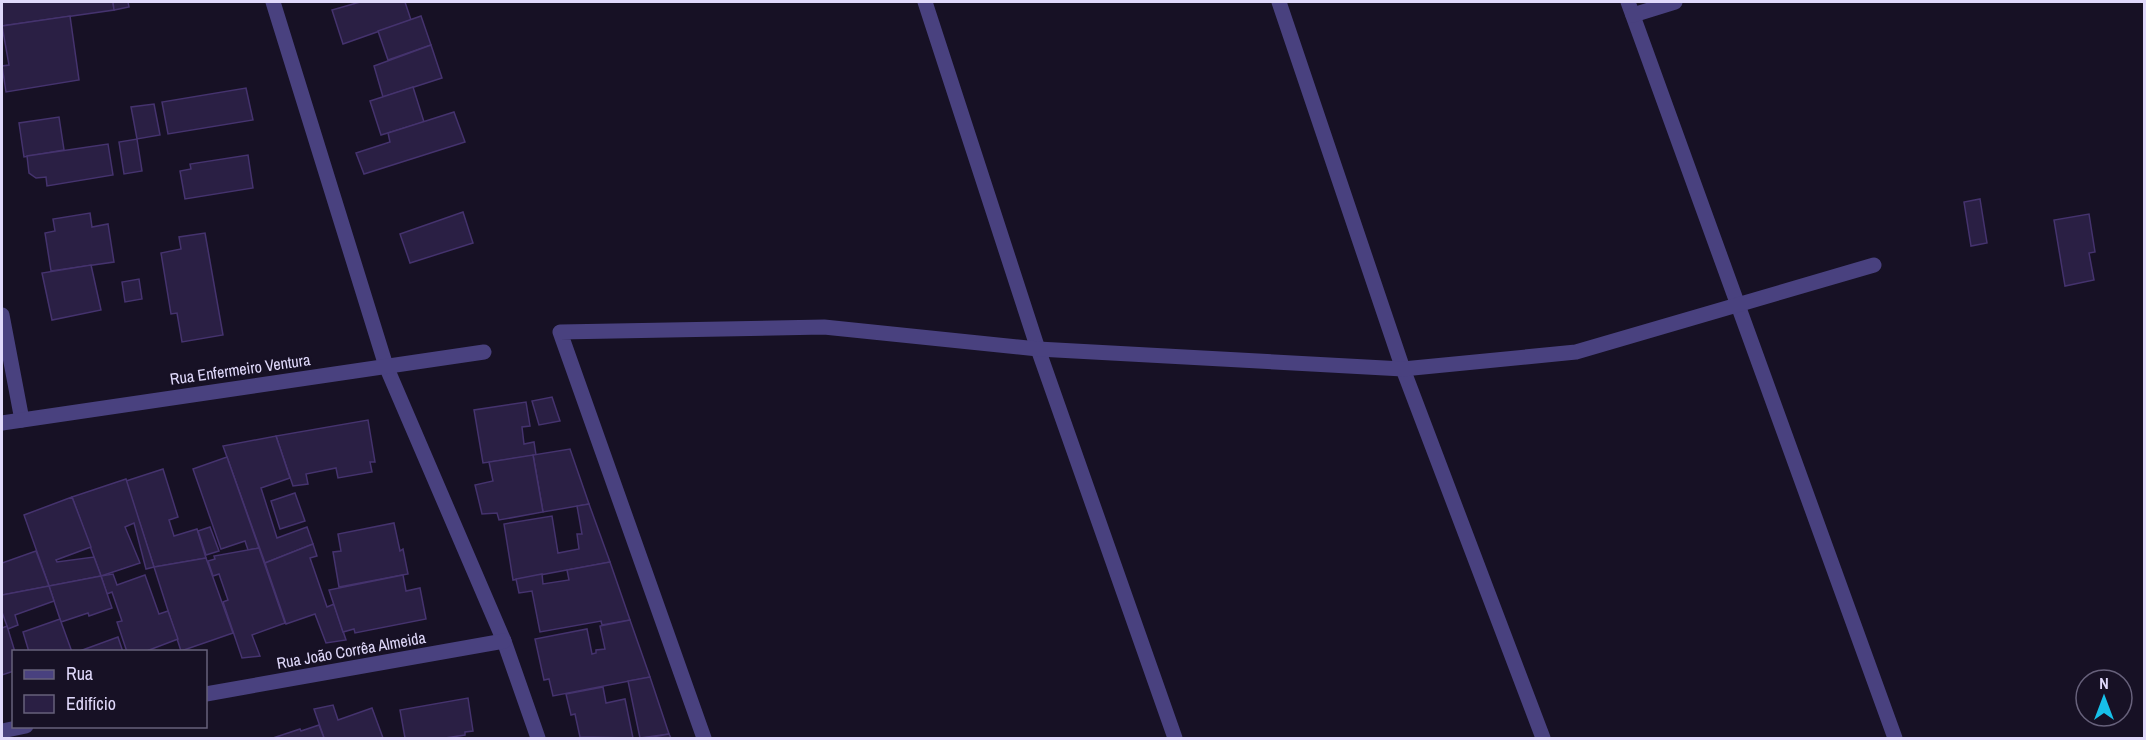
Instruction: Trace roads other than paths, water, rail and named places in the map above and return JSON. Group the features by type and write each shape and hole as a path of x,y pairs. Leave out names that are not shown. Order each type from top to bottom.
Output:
{"street":[{"path":"273,2 386,366 504,641 538,738"},
{"path":"925,2 1038,349 1175,738"},
{"path":"1279,2 1403,369 1543,738"},
{"path":"1675,2 1630,8 1895,738"},
{"path":"705,738 560,332 824,327 1038,349 1403,369 1576,352 1874,265"},
{"path":"2,315 22,420"},
{"name":"Rua Enfermeiro Ventura","path":"2,423 484,352"},
{"name":"Rua João Corrêa Almeida","path":"207,694 504,641"}]}
